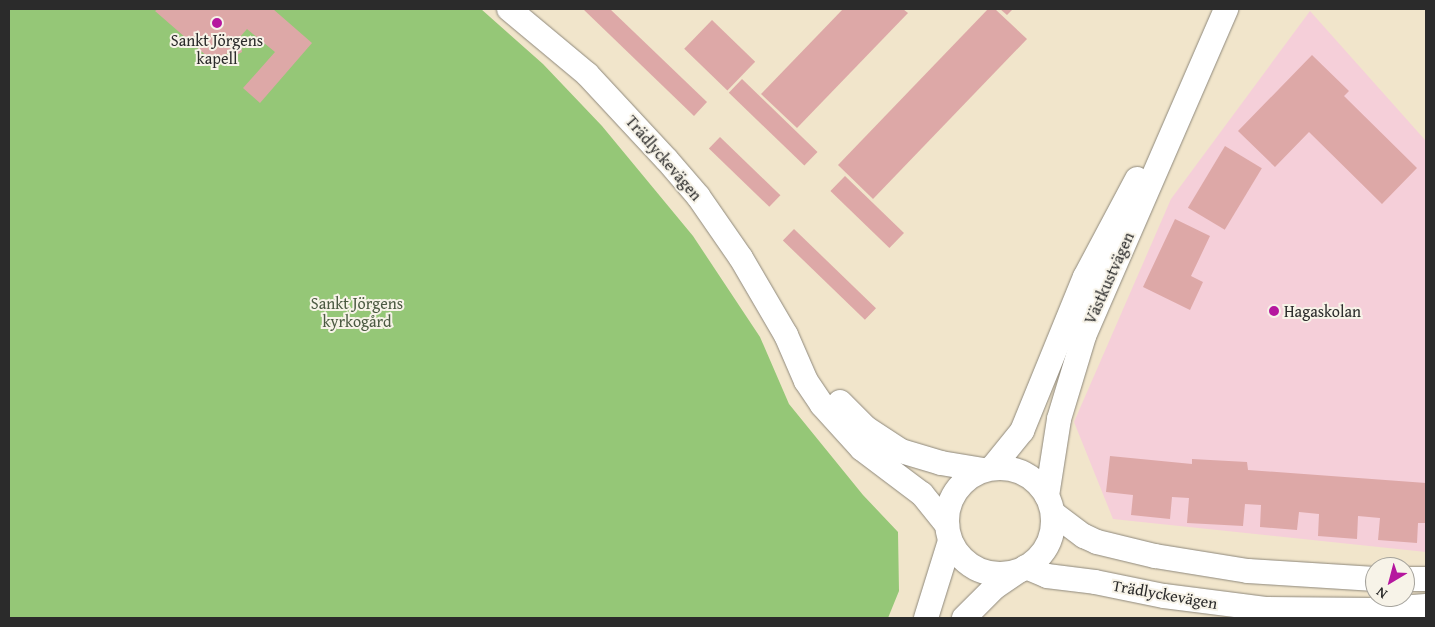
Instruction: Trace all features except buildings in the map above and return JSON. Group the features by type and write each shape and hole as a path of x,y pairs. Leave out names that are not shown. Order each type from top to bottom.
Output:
{"street":[{"name":"Trädlyckevägen","path":"509,9 587,74 698,196 741,258 786,335 806,381 822,405 862,448 922,494 948,533"},
{"name":"Västkustvägen","path":"1050,505 1060,419 1084,336 1226,9"},
{"name":"Västkustvägen","path":"988,469 1022,431 1085,277 1199,69"},
{"name":"Trädlyckevägen","path":"786,335 852,416 882,440 920,458 988,469"},
{"path":"926,618 948,533 948,508 955,491 967,478 988,469 1014,469 1024,473 1037,483 1050,505 1084,536 1098,542 1155,556 1248,571 1365,578"},
{"path":"964,618 995,587 1038,558 1048,544 1052,534 1050,505"},
{"path":"948,533 960,555 972,566 994,574 1021,569"},
{"name":"Trädlyckevägen","path":"1021,569 1047,576 1095,582 1164,596 1267,609 1373,610 1426,606"}],"shaded area":[{"name":"Hagaskolan","path":"1310,11 1426,141 1426,552 1113,519 1074,422 1171,199"}],"green space":[{"name":"Sankt Jörgens kyrkogård","path":"9,9 481,9 543,64 602,126 693,236 760,337 789,404 863,495 898,532 899,591 888,618 9,618"}],"place":[{"name":"Sankt Jörgens kapell","path":"217,23"},
{"name":"Hagaskolan","path":"1274,311"}]}
